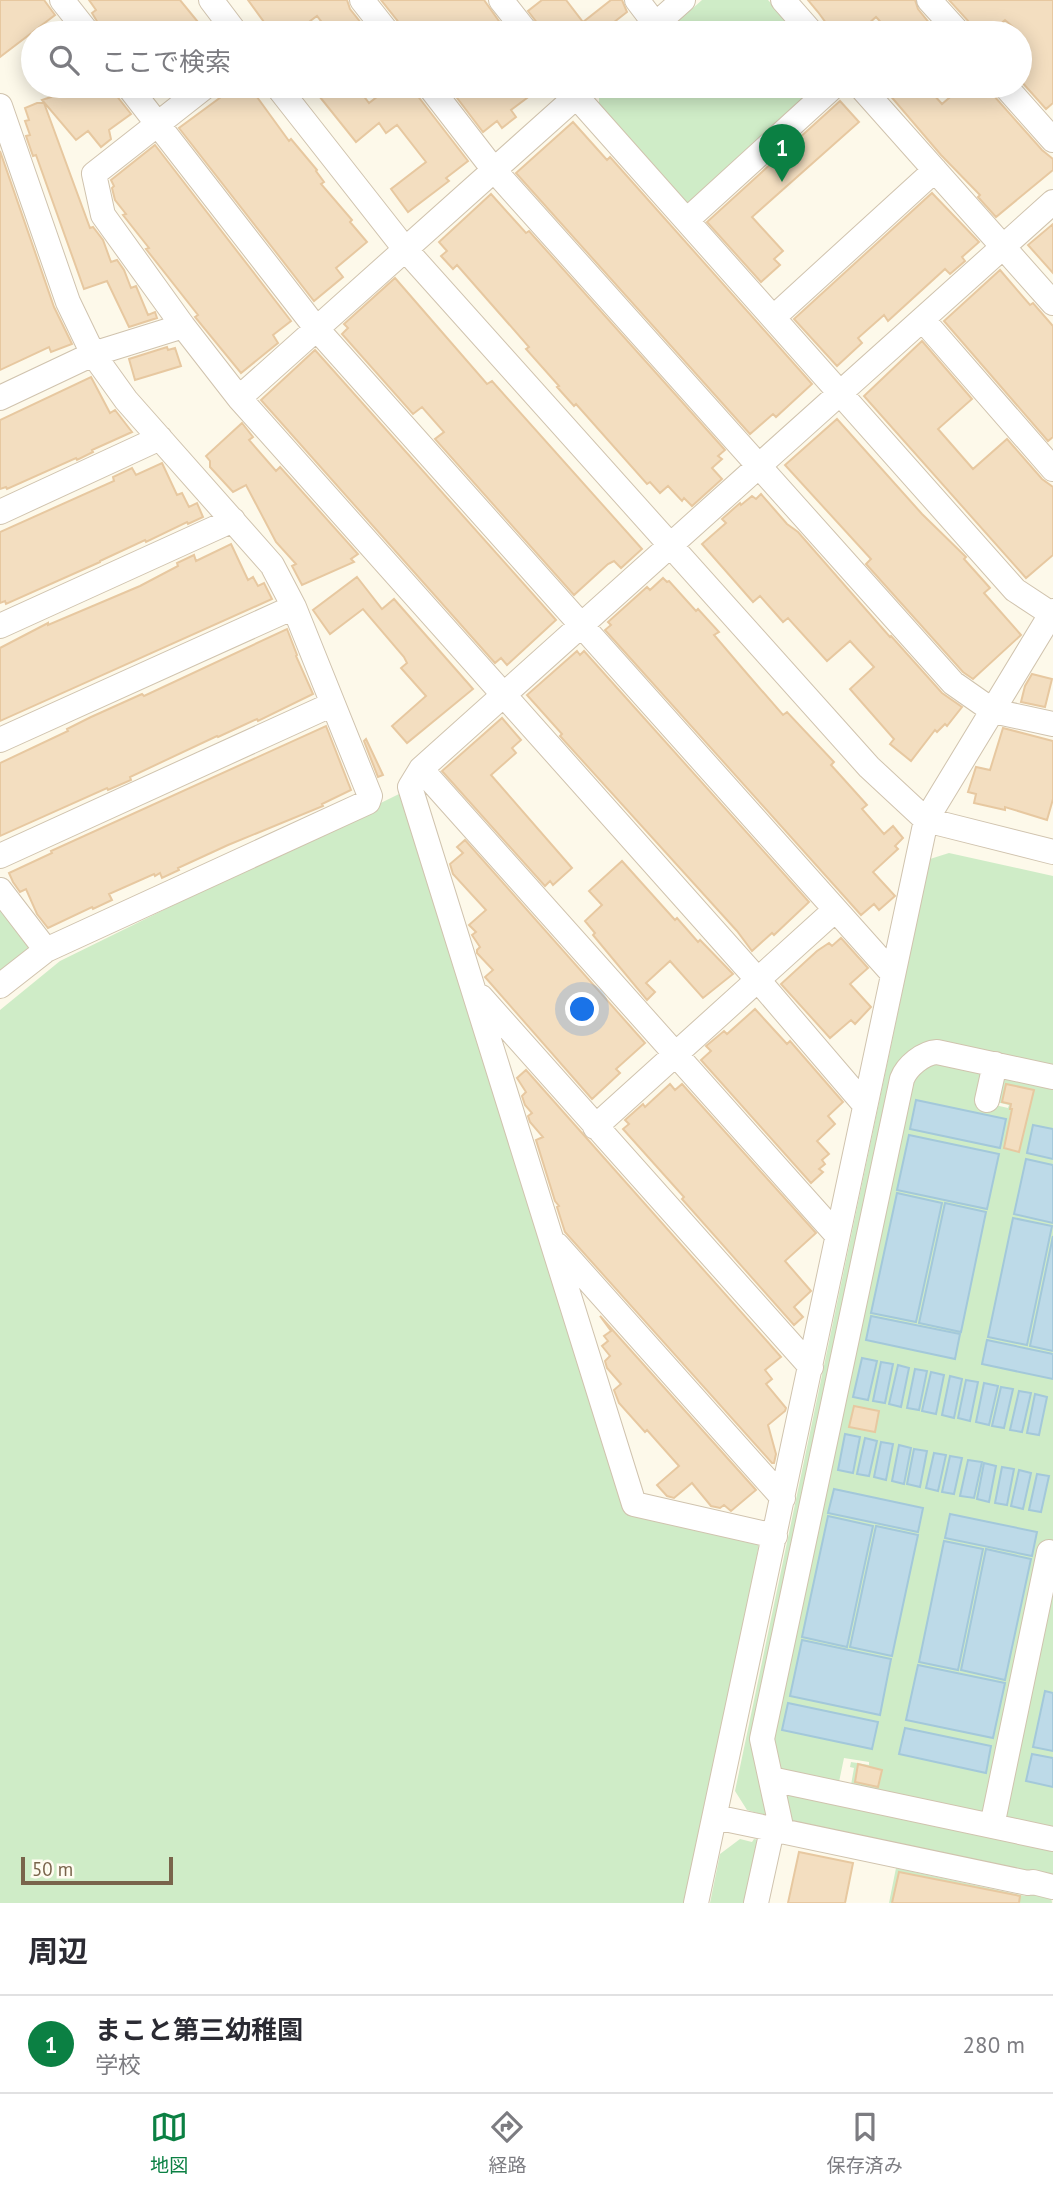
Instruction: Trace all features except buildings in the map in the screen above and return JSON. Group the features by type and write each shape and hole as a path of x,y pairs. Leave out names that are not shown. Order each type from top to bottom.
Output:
{"street":[{"path":"62,0 79,21"},
{"path":"211,0 227,21"},
{"path":"362,0 379,21"},
{"path":"501,0 518,21"},
{"path":"637,0 647,21"},
{"path":"660,21 683,0"},
{"path":"783,0 801,21"},
{"path":"929,0 948,21"},
{"path":"137,98 316,328 893,974"},
{"path":"191,98 94,174 103,215 239,398 758,980 866,1105"},
{"path":"286,98 405,249 869,767 926,820 1053,852"},
{"path":"438,98 494,170 953,682 993,711 1053,724"},
{"path":"239,398 494,170 568,98"},
{"path":"585,98 687,220 1015,590 1052,614 926,820 696,1903"},
{"path":"687,220 821,98"},
{"path":"871,98 1053,303"},
{"path":"1016,98 1053,140"},
{"path":"0,106 68,302 93,354 126,400 272,565 294,607 370,796 368,802 46,950 0,986"},
{"path":"774,317 935,170"},
{"path":"775,1536 634,1504 410,787 421,769 1053,202"},
{"path":"923,320 1053,469"},
{"path":"0,398 93,354 183,326"},
{"path":"0,512 160,438"},
{"path":"0,626 233,520"},
{"path":"0,740 294,607"},
{"path":"0,856 333,704"},
{"path":"421,769 837,1236"},
{"path":"0,890 46,950"},
{"path":"595,1127 835,910"},
{"path":"475,990 811,1367"},
{"path":"756,1903 777,1830 771,1779 762,1750 762,1739 902,1079 908,1068 931,1052 1053,1077"},
{"path":"987,1100 995,1065"},
{"path":"551,1238 783,1498"},
{"path":"992,1826 1049,1552"},
{"path":"771,1779 1053,1839"},
{"path":"715,1817 1053,1886"}],"green space":[{"path":"702,0 768,0 787,21 678,21"},
{"path":"599,98 816,98 685,207 599,110"},
{"path":"399,794 486,1050 628,1512 759,1544 713,1801 689,1903 0,1903 0,1010 60,961"},
{"path":"949,853 1053,876 1053,1071 911,1057 755,1742 774,1818 747,1810 735,1791 930,859"},
{"path":"0,906 36,950 0,978"},
{"path":"934,1059 981,1069 982,1102 1008,1108 1009,1105 992,1101 1004,1076 1053,1085 1053,1552 986,1814 851,1785 854,1768 850,1767 851,1762 869,1765 869,1762 844,1758 839,1782 789,1777 779,1767 768,1742 909,1080"},
{"path":"1053,1569 1053,1833 1005,1823"},
{"path":"784,1789 1053,1846 1053,1877 789,1821"},
{"path":"740,1839 752,1842 754,1839 759,1840 750,1903 710,1903 720,1854"},
{"path":"896,1868 1025,1896 1030,1892 1051,1896 1052,1903 889,1903"}],"water":[{"path":"916,1100 1006,1119 1000,1148 910,1129"},
{"path":"1033,1125 1053,1129 1053,1159 1027,1153"},
{"path":"909,1135 999,1154 987,1209 897,1190"},
{"path":"1026,1159 1053,1165 1053,1223 1014,1214"},
{"path":"897,1193 942,1203 916,1322 871,1313"},
{"path":"945,1203 986,1212 961,1332 919,1323"},
{"path":"1013,1218 1052,1226 1027,1345 988,1337"},
{"path":"1053,1236 1053,1351 1030,1346"},
{"path":"871,1316 960,1334 955,1359 866,1340"},
{"path":"987,1340 1053,1354 1053,1379 982,1364"},
{"path":"862,1358 877,1361 868,1400 853,1397"},
{"path":"881,1362 893,1364 885,1403 873,1401"},
{"path":"898,1365 909,1368 901,1407 889,1404"},
{"path":"915,1369 927,1371 919,1410 907,1408"},
{"path":"931,1372 944,1375 936,1414 922,1411"},
{"path":"950,1376 962,1379 954,1418 942,1415"},
{"path":"966,1380 978,1382 970,1421 958,1418"},
{"path":"984,1383 998,1386 989,1425 976,1422"},
{"path":"1001,1387 1013,1389 1004,1428 992,1426"},
{"path":"1019,1391 1031,1393 1022,1432 1010,1430"},
{"path":"1035,1394 1047,1397 1039,1435 1027,1433"},
{"path":"845,1434 860,1437 853,1473 838,1470"},
{"path":"865,1438 877,1441 869,1476 857,1474"},
{"path":"881,1442 893,1444 886,1480 874,1477"},
{"path":"899,1445 911,1448 904,1484 892,1481"},
{"path":"914,1449 927,1451 920,1487 907,1484"},
{"path":"934,1453 946,1455 938,1491 926,1488"},
{"path":"950,1456 962,1458 954,1494 942,1492"},
{"path":"968,1460 982,1462 974,1498 960,1496"},
{"path":"984,1463 996,1466 989,1502 977,1499"},
{"path":"1002,1467 1014,1469 1007,1505 995,1503"},
{"path":"1019,1470 1031,1473 1023,1509 1011,1506"},
{"path":"1037,1474 1049,1476 1041,1512 1029,1510"},
{"path":"834,1489 923,1508 918,1532 828,1513"},
{"path":"950,1514 1037,1532 1032,1556 945,1538"},
{"path":"828,1516 873,1526 847,1647 802,1637"},
{"path":"876,1526 918,1535 892,1656 850,1647"},
{"path":"944,1541 983,1549 958,1670 919,1662"},
{"path":"986,1549 1031,1559 1005,1680 961,1670"},
{"path":"802,1640 891,1659 880,1715 790,1696"},
{"path":"918,1665 1005,1683 993,1738 906,1720"},
{"path":"1045,1691 1053,1693 1053,1751 1033,1747"},
{"path":"788,1703 878,1722 872,1749 782,1730"},
{"path":"905,1728 991,1746 986,1773 899,1754"},
{"path":"1032,1754 1053,1758 1053,1787 1026,1781"}],"place":[{"name":"まこと第三幼稚園","path":"782,182"}]}
